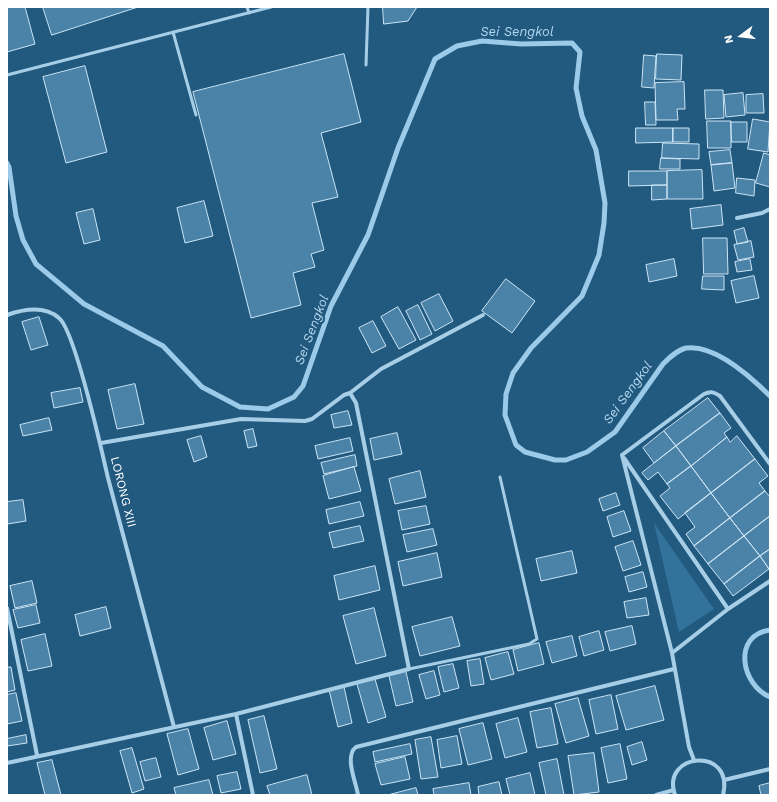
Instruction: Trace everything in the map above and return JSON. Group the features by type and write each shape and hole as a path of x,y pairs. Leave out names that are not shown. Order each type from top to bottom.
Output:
{"street":[{"path":"737,218 762,213 770,209"},
{"name":"LORONG XIII","path":"7,315 21,310 41,309 61,319 70,336 101,443 108,478 174,727"},
{"path":"101,443 240,419 305,421 312,419 344,395 350,393 381,369 483,315"},
{"path":"622,455 704,394 714,392 720,396 770,464"},
{"path":"7,763 37,755 236,714 409,669 356,403 350,393"},
{"path":"622,455 728,610"},
{"path":"622,455 672,653 689,747 694,760"},
{"path":"672,653 728,610 770,581"},
{"path":"7,608 37,755"},
{"path":"358,795 350,758 351,750 356,747 674,669"},
{"path":"236,714 253,795"},
{"path":"656,795 675,793 675,775 686,763 694,760 709,762 721,772 724,780 723,795"},
{"path":"724,780 770,769"}],"lane":[{"path":"247,7 249,13"},
{"path":"7,75 271,7"},
{"path":"366,65 368,7"},
{"path":"173,32 196,115"},
{"path":"409,669 529,644 537,639 500,477"}],"shaded area":[{"path":"654,523 714,609 679,632"}],"building":[{"path":"7,7 25,7 35,44 7,52"},
{"path":"43,7 138,7 52,35"},
{"path":"383,7 417,7 408,21 384,24"},
{"path":"344,54 361,122 321,133 338,197 312,203 324,250 311,254 315,267 293,273 301,305 251,318 193,92"},
{"path":"657,54 682,55 681,80 656,79"},
{"path":"644,55 656,56 654,88 642,87"},
{"path":"85,66 107,152 66,163 43,77"},
{"path":"684,82 685,109 677,109 678,120 656,120 655,83"},
{"path":"705,90 723,90 724,118 706,119"},
{"path":"743,93 745,115 726,117 724,95"},
{"path":"763,94 764,113 746,113 746,95"},
{"path":"645,102 655,102 656,125 646,125"},
{"path":"753,119 770,122 768,152 748,149"},
{"path":"707,121 731,121 731,148 708,148"},
{"path":"731,122 747,122 747,142 732,142"},
{"path":"636,128 673,128 673,142 636,143"},
{"path":"673,128 689,128 689,142 673,142"},
{"path":"663,143 699,144 699,159 662,158"},
{"path":"730,150 732,163 711,165 709,152"},
{"path":"764,153 770,155 770,187 756,183"},
{"path":"661,158 680,159 680,169 660,169"},
{"path":"732,163 735,188 714,191 711,165"},
{"path":"702,170 703,199 667,199 667,171"},
{"path":"629,171 667,171 667,185 629,186"},
{"path":"737,178 755,180 754,196 736,193"},
{"path":"652,185 667,185 667,199 652,200"},
{"path":"204,201 213,236 185,243 177,208"},
{"path":"721,205 723,225 692,229 690,209"},
{"path":"93,209 100,240 84,244 76,213"},
{"path":"744,228 748,242 737,244 734,231"},
{"path":"703,238 727,238 728,274 704,274"},
{"path":"751,241 754,257 738,260 734,245"},
{"path":"674,259 677,276 649,282 646,265"},
{"path":"750,259 752,270 737,272 735,262"},
{"path":"703,276 724,276 724,290 702,289"},
{"path":"754,276 759,298 736,303 731,281"},
{"path":"506,279 535,301 512,333 482,311"},
{"path":"439,294 453,321 435,331 421,303"},
{"path":"418,305 432,334 420,340 406,311"},
{"path":"398,307 416,340 399,349 381,317"},
{"path":"39,317 48,345 31,350 22,322"},
{"path":"373,321 386,346 372,353 359,328"},
{"path":"135,384 144,424 117,429 108,390"},
{"path":"80,388 83,402 54,408 51,393"},
{"path":"708,398 720,413 676,446 664,431"},
{"path":"348,411 352,425 334,428 331,415"},
{"path":"720,413 731,428 724,433 727,437 691,466 676,446"},
{"path":"49,418 52,430 23,436 20,425"},
{"path":"253,429 257,446 248,448 244,431"},
{"path":"664,431 676,446 654,463 643,448"},
{"path":"397,433 402,454 374,460 370,439"},
{"path":"201,436 207,457 194,462 187,440"},
{"path":"737,436 755,459 711,493 691,466 727,437 730,442"},
{"path":"350,438 353,451 318,459 315,446"},
{"path":"676,446 691,466 667,484 658,472 648,480 642,473"},
{"path":"355,455 357,466 324,474 321,463"},
{"path":"755,459 768,476 759,483 765,491 730,518 711,493"},
{"path":"691,466 711,493 678,519 660,496 670,488 667,484"},
{"path":"354,467 361,491 329,499 323,476"},
{"path":"420,471 426,497 395,504 389,479"},
{"path":"765,491 770,497 770,516 744,536 730,518"},
{"path":"616,493 620,505 603,511 599,499"},
{"path":"711,493 730,518 694,546 686,534 695,527 685,513"},
{"path":"23,500 26,521 7,524 7,502"},
{"path":"360,502 364,516 329,524 326,510"},
{"path":"426,506 430,524 402,530 398,511"},
{"path":"624,511 631,531 613,537 607,517"},
{"path":"770,516 770,549 760,556 744,536"},
{"path":"730,518 744,536 708,564 694,546"},
{"path":"360,526 364,541 333,548 329,533"},
{"path":"433,529 437,545 407,552 403,535"},
{"path":"744,536 760,556 724,584 708,564"},
{"path":"633,541 641,565 623,571 615,547"},
{"path":"770,549 770,568 769,569 760,556"},
{"path":"572,551 577,573 541,581 536,559"},
{"path":"437,553 442,577 403,586 398,562"},
{"path":"760,556 769,569 733,596 724,584"},
{"path":"375,566 380,590 339,600 334,576"},
{"path":"643,572 647,587 629,592 625,577"},
{"path":"32,581 37,603 15,608 10,586"},
{"path":"646,598 649,615 627,618 624,602"},
{"path":"36,605 40,623 18,628 13,610"},
{"path":"106,607 111,628 80,636 75,615"},
{"path":"374,608 386,656 356,664 343,616"},
{"path":"452,617 460,646 420,656 412,627"},
{"path":"632,626 636,644 610,651 605,632"},
{"path":"599,631 604,650 584,656 579,637"},
{"path":"45,634 52,666 28,671 21,640"},
{"path":"572,636 577,656 552,663 546,642"},
{"path":"539,643 544,664 518,671 513,650"},
{"path":"508,652 514,674 491,680 485,658"},
{"path":"480,659 484,684 471,686 467,661"},
{"path":"453,664 459,688 444,692 438,667"},
{"path":"7,667 11,667 15,690 7,692"},
{"path":"434,671 440,695 426,699 419,675"},
{"path":"406,672 413,702 396,706 389,676"},
{"path":"375,679 386,717 368,723 357,684"},
{"path":"655,686 664,720 626,730 616,696"},
{"path":"344,687 352,723 338,727 329,690"},
{"path":"16,693 22,721 7,724 7,695"},
{"path":"611,695 618,729 596,734 589,700"},
{"path":"578,698 589,736 566,743 555,704"},
{"path":"551,708 558,744 537,748 530,712"},
{"path":"264,716 277,769 260,773 248,720"},
{"path":"518,718 527,752 505,758 496,724"},
{"path":"227,721 236,754 213,760 204,728"},
{"path":"483,723 492,759 468,765 459,729"},
{"path":"188,729 199,769 178,775 167,734"},
{"path":"26,735 27,743 7,746 7,739"},
{"path":"457,736 462,764 441,768 437,740"},
{"path":"431,737 438,777 421,779 415,740"},
{"path":"642,742 647,760 632,765 627,747"},
{"path":"410,744 412,754 375,762 373,752"},
{"path":"620,744 627,779 608,783 601,748"},
{"path":"132,748 144,789 132,793 120,751"},
{"path":"594,753 599,792 574,795 568,756"},
{"path":"405,757 410,779 381,785 375,764"},
{"path":"156,758 161,777 145,781 140,762"},
{"path":"557,759 564,795 546,795 539,763"},
{"path":"52,760 61,795 45,795 37,763"},
{"path":"237,772 241,789 221,793 217,776"},
{"path":"530,773 535,795 510,795 506,779"},
{"path":"307,775 312,795 270,795 267,786"},
{"path":"209,780 213,795 176,795 174,788"},
{"path":"499,782 502,795 479,795 478,787"},
{"path":"469,783 471,795 434,795 433,789"},
{"path":"770,783 770,795 761,795 759,786"},
{"path":"416,788 418,795 388,795"}],"waterway":[{"name":"Sei Sengkol","path":"7,163 9,167 16,216 23,240 36,264 84,304 163,346 202,387 240,407 268,409 294,397 303,386 331,306 368,235 398,148 435,59 457,46 482,41 521,44 572,43 580,52 576,88 582,116 596,150 605,203 604,223 599,255 582,296 531,348 513,373 506,394 505,415 516,445 525,452 555,460 566,460 587,452 615,432 663,364 676,352 686,348 697,348 720,356 743,371 770,396"},
{"name":"Sei Sengkol","path":"770,630 758,634 750,641 746,650 745,661 747,672 752,682 760,691 770,697"}]}
